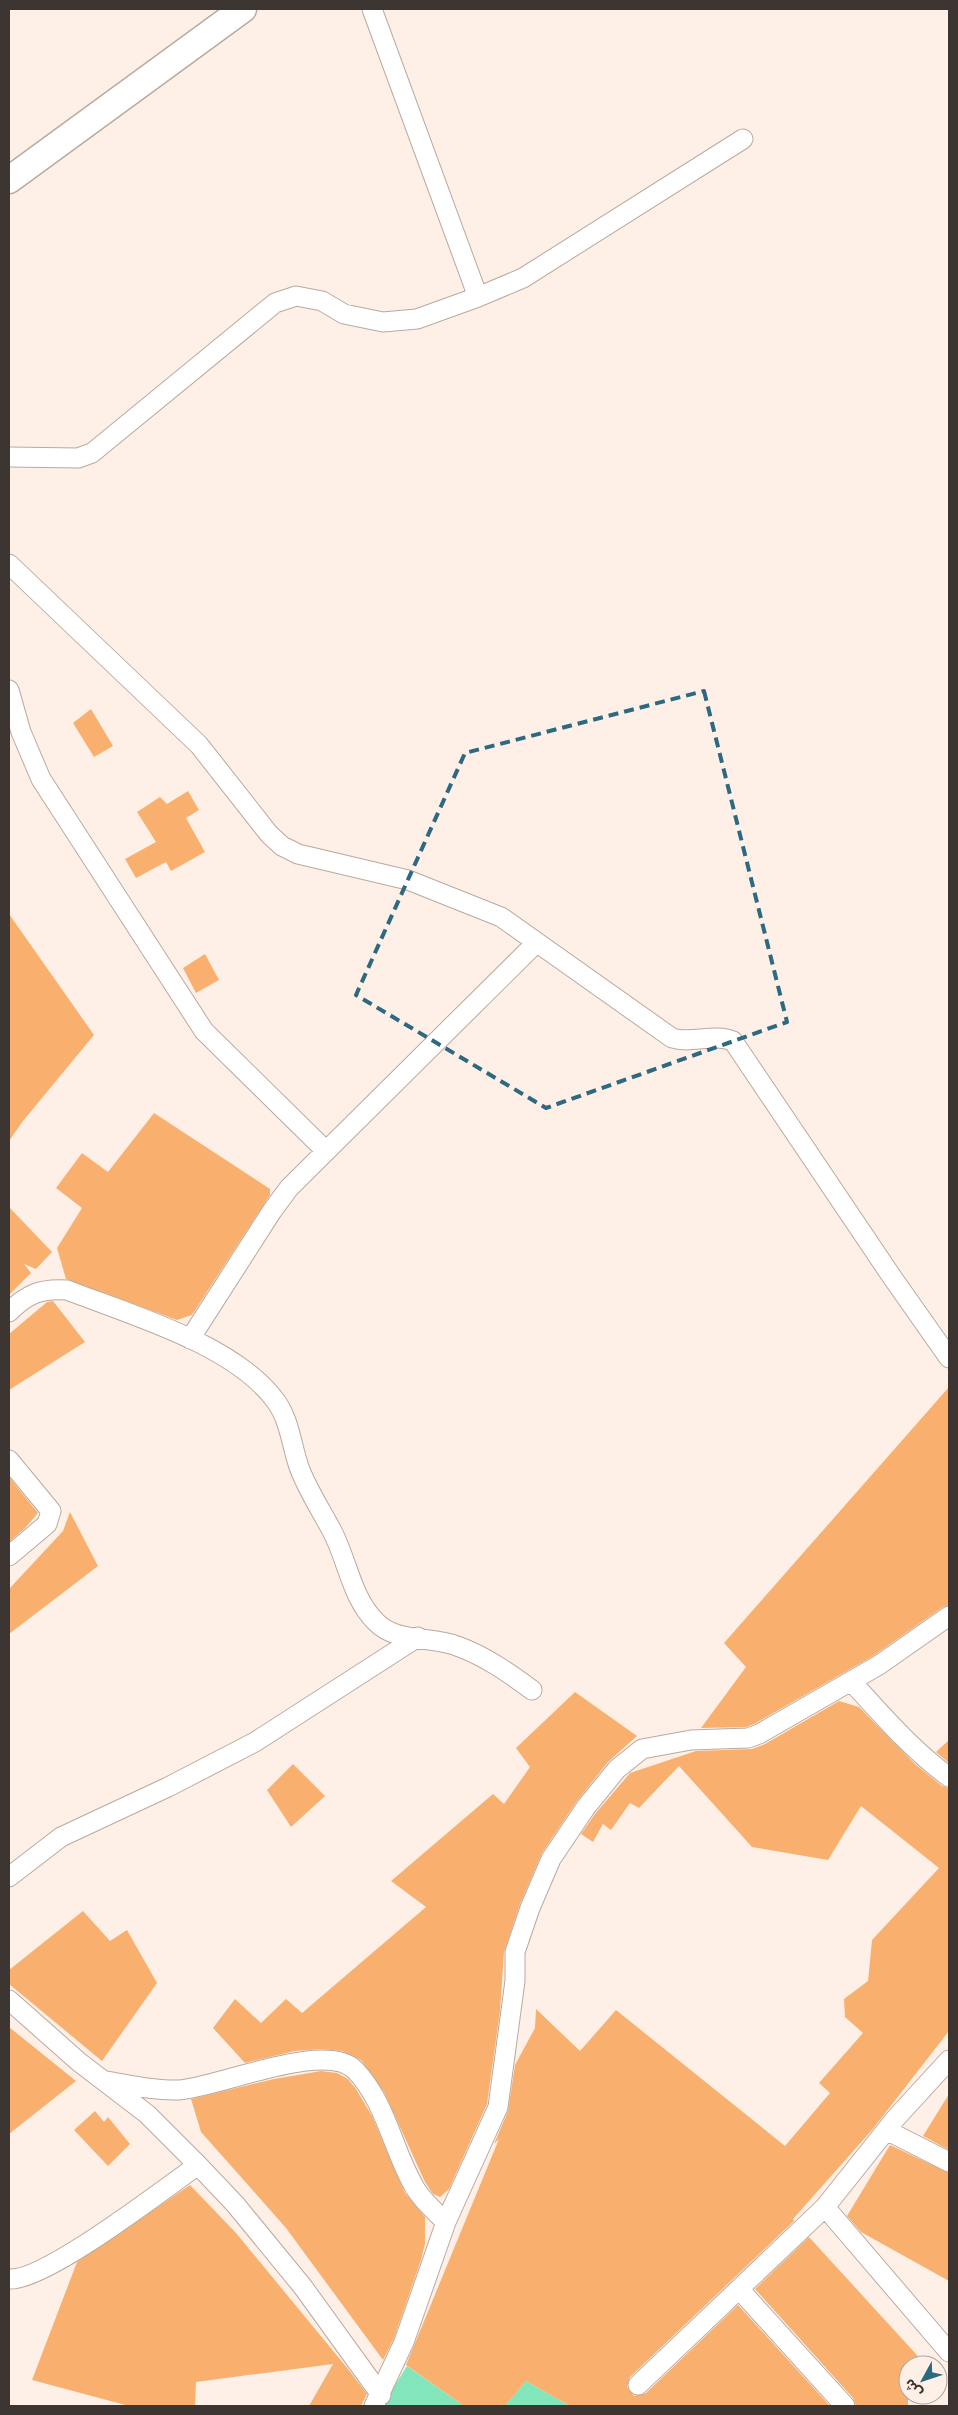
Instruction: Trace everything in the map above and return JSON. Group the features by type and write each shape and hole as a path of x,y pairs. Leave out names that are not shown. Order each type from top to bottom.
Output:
{"street":[{"path":"9,180 243,9"},
{"path":"372,9 478,296"},
{"path":"9,457 78,458 92,453 275,303 296,296 322,301 344,314 383,322 418,319 524,278 743,139"},
{"path":"9,564 199,745 269,834 282,846 298,854 408,880 501,917 672,1038 680,1040 725,1038 733,1041 949,1358"},
{"path":"9,690 22,732 41,779 204,1031 326,1151"},
{"path":"190,1339 272,1211 289,1188 536,943"},
{"path":"9,1312 23,1298 49,1289 67,1290 190,1339 250,1373 275,1400 288,1424 299,1468 338,1542 359,1601 376,1623 393,1634 418,1637 457,1646 501,1668 532,1690"},
{"path":"9,1460 51,1512 47,1524 9,1556"},
{"path":"378,2400 404,2342 446,2222 498,2107 514,1981 515,1952 530,1908 551,1859 586,1807 617,1769 642,1750 691,1740 748,1738 879,1665 949,1616"},
{"path":"9,1877 61,1837 168,1787 255,1742 418,1637"},
{"path":"852,1680 900,1735 949,1777"},
{"path":"9,2000 79,2062 147,2114 235,2204 303,2287 378,2400"},
{"path":"105,2080 131,2086 179,2090 209,2086 301,2061 330,2060 347,2064 354,2069 370,2090 416,2189 446,2222"},
{"path":"638,2385 740,2290 825,2207 886,2130 949,2060"},
{"path":"886,2130 949,2162"},
{"path":"9,2279 14,2280 41,2270 69,2256 198,2165"},
{"path":"825,2207 949,2352"},
{"path":"740,2290 845,2406"}],"highlighted area":[{"path":"704,691 787,1022 546,1108 356,995 465,753"}],"green space":[{"path":"407,2366 464,2406 382,2406"},
{"path":"526,2381 570,2406 505,2406"}],"building":[{"path":"91,709 113,746 94,757 73,723"},
{"path":"188,791 199,810 186,818 205,852 171,871 166,862 136,878 125,859 156,842 137,812 160,797 167,804"},
{"path":"9,914 94,1035 23,1121 9,1141"},
{"path":"205,954 219,980 196,993 183,968"},
{"path":"154,1113 270,1189 270,1195 192,1315 177,1320 66,1279 57,1248 82,1208 56,1188 82,1153 108,1172"},
{"path":"9,1207 52,1252 36,1269 24,1264 31,1273 9,1295"},
{"path":"53,1301 85,1342 9,1390 9,1334 47,1302"},
{"path":"949,1387 949,1605 943,1607 873,1656 754,1724 746,1727 701,1728 746,1667 724,1643"},
{"path":"9,1477 38,1513 9,1542"},
{"path":"70,1512 98,1566 9,1634 9,1589 63,1531"},
{"path":"575,1692 637,1736 608,1762 577,1801 542,1853 520,1904 504,1952 500,2011 487,2104 449,2189 440,2197 433,2194 425,2182 384,2092 361,2060 342,2051 320,2049 295,2051 245,2063 213,2028 235,1999 261,2023 286,1999 302,2013 426,1907 391,1881 493,1794 504,1804 530,1767 516,1748"},
{"path":"839,1701 859,1707 915,1764 942,1786 949,1788 949,2031 872,2130 793,2219 794,2221 630,2377 627,2387 634,2396 646,2393 738,2305 830,2406 570,2406 526,2381 505,2406 464,2406 406,2365 499,2139 494,2144 508,2111 515,2065 535,2028 536,2009 580,2051 616,2010 785,2146 830,2093 819,2083 863,2033 845,2017 844,1999 868,1981 872,1940 939,1868 861,1806 828,1860 752,1847 679,1766 639,1808 630,1803 611,1830 603,1824 593,1842 581,1834 595,1814 630,1773 696,1751 752,1749 765,1744"},
{"path":"949,1740 949,1763 936,1752"},
{"path":"293,1764 325,1796 291,1827 267,1790"},
{"path":"83,1911 110,1941 127,1930 157,1983 102,2061 9,1984 9,1970"},
{"path":"9,2027 76,2081 9,2134"},
{"path":"321,2071 337,2073 348,2079 356,2089 372,2116 405,2193 425,2217 425,2244 421,2260 394,2338 383,2360 286,2228 201,2132 191,2099 274,2079"},
{"path":"949,2094 949,2150 923,2136"},
{"path":"95,2111 104,2122 108,2117 130,2144 108,2166 74,2130"},
{"path":"890,2145 949,2173 949,2281 861,2232 847,2216"},
{"path":"190,2185 236,2233 348,2369 367,2394 361,2406 309,2406 333,2364 196,2382 195,2406 129,2406 32,2380 77,2262"},
{"path":"809,2237 917,2355 898,2355 898,2405 908,2406 856,2406 853,2398 755,2289"}]}
